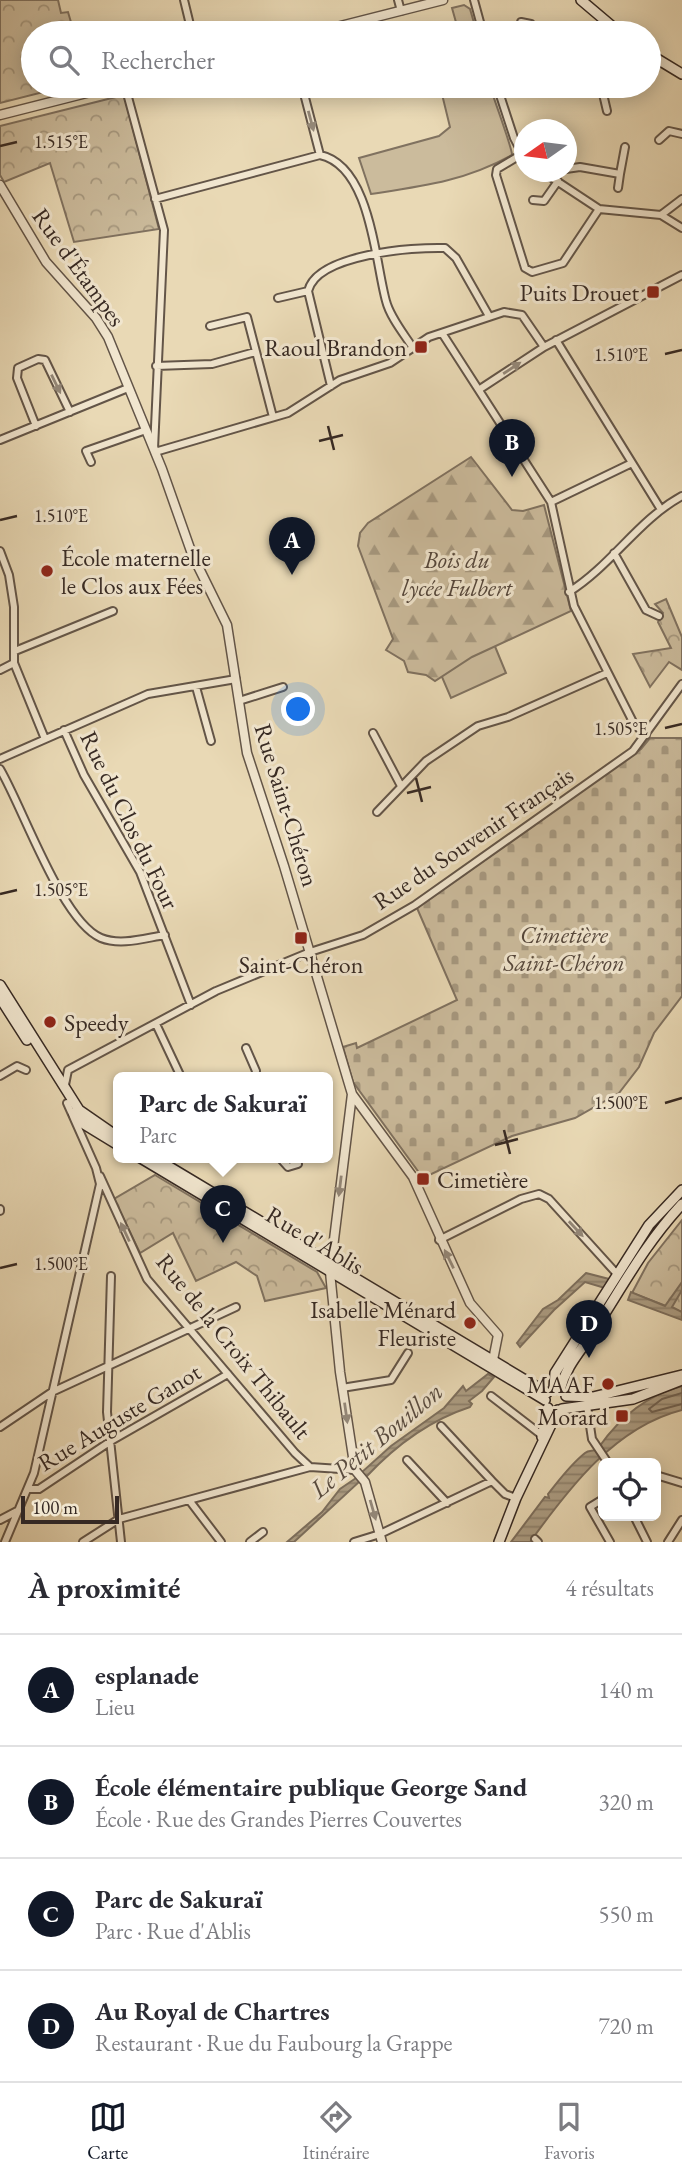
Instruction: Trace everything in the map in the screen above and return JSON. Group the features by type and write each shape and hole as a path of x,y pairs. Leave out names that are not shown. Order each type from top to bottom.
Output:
{"main road":[{"path":"581,0 606,21"},
{"path":"661,61 682,74"},
{"path":"0,985 66,1092 70,1103"},
{"path":"0,998 70,1103 83,1119 113,1139"},
{"name":"Rue d'Ablis","path":"149,1163 555,1398"},
{"name":"Rue d'Ablis","path":"163,1163 513,1381 555,1398"},
{"path":"499,1542 543,1436 555,1398 555,1373 649,1225 682,1190"},
{"path":"523,1484 564,1376 638,1256 682,1204"},
{"path":"555,1398 593,1397 682,1377"},
{"path":"555,1398 587,1406 640,1397 682,1377"}],"street":[{"path":"184,0 189,21"},
{"path":"398,0 401,11"},
{"path":"361,21 443,0"},
{"path":"474,0 480,21"},
{"path":"0,115 67,98"},
{"path":"128,98 164,230 154,451 288,413 331,386 390,363 442,333 489,316 504,312 522,315 544,347"},
{"path":"305,98 320,155 340,168 358,192 376,253 386,304 413,348"},
{"path":"501,98 514,138"},
{"path":"604,98 607,111"},
{"path":"659,140 669,131 682,134"},
{"path":"618,188 625,147"},
{"path":"155,199 320,155"},
{"path":"514,160 497,169 496,175 525,268 532,272 563,263 599,209"},
{"path":"577,167 620,174"},
{"path":"533,200 544,201 557,182"},
{"path":"559,182 599,209 661,215 682,228"},
{"name":"Rue d'Étampes","path":"0,185 47,262 96,318 108,337 154,451"},
{"path":"661,215 682,199"},
{"path":"331,386 307,290 310,282 320,273 376,253 445,248 456,258 489,316"},
{"path":"480,389 556,340 682,275"},
{"path":"278,298 307,290"},
{"path":"209,326 247,317 273,417"},
{"path":"442,333 551,502 569,592 634,724 646,735"},
{"path":"556,340 660,508"},
{"path":"156,366 212,364 255,352"},
{"path":"36,426 17,378 18,368 38,359 45,360 70,412"},
{"path":"0,440 128,388"},
{"path":"91,462 86,451 145,428 154,416"},
{"name":"Rue Saint-Chéron","path":"154,451 192,554 227,625 247,753 352,1094"},
{"path":"551,502 632,463"},
{"path":"569,592 585,582 660,508 682,495"},
{"path":"0,551 9,575 14,607 14,663 44,739"},
{"path":"614,553 646,610 659,616"},
{"path":"15,651 113,611"},
{"path":"0,670 14,663"},
{"path":"377,811 426,761 478,726 508,716 607,673"},
{"path":"0,759 148,694 236,679"},
{"name":"Rue du Souvenir Français","path":"66,1092 64,1078 68,1070 191,1005 310,952 363,935 415,905 633,751 682,684"},
{"path":"195,687 211,741"},
{"path":"239,701 283,687"},
{"name":"Rue du Clos du Four","path":"64,730 84,775 140,872 191,1005"},
{"path":"373,733 401,786"},
{"path":"0,769 43,858 80,923 104,939 122,942 165,935"},
{"path":"156,1024 179,1072"},
{"path":"246,1048 256,1072"},
{"path":"0,1076 17,1066 26,1070"},
{"path":"352,1094 413,1177 439,1240 470,1303 498,1335 492,1360"},
{"path":"352,1094 331,1268 342,1388 359,1474 381,1538"},
{"name":"Rue de la Croix Thibault","path":"70,1103 80,1133 147,1279 310,1467 359,1474"},
{"path":"80,1133 83,1119"},
{"path":"284,1163 288,1167 298,1164"},
{"path":"5,1542 29,1489 96,1206 100,1184 96,1168"},
{"path":"439,1240 531,1195 539,1194 549,1199 617,1274"},
{"path":"111,1276 107,1366 121,1542"},
{"path":"0,1427 52,1392 236,1307"},
{"path":"342,1388 391,1380 408,1353"},
{"name":"Rue Auguste Ganot","path":"29,1489 39,1489 111,1441 229,1374"},
{"path":"491,1396 543,1436"},
{"path":"587,1406 596,1447 604,1458"},
{"path":"441,1426 505,1494 516,1498"},
{"path":"407,1460 447,1503"},
{"path":"83,1542 119,1519 310,1467"},
{"path":"661,1477 682,1483"},
{"path":"354,1542 381,1538 492,1481"},
{"path":"189,1500 221,1542"},
{"path":"598,1502 590,1507 610,1542"},
{"path":"0,1520 21,1509"},
{"path":"668,1542 682,1520"},
{"path":"636,1521 647,1542"},
{"path":"250,1542 263,1532"}],"green space":[{"path":"0,0 58,0 61,13 68,12 71,21 21,21 21,98 0,103"},
{"path":"464,5 470,9 474,21 456,21 452,8"},
{"path":"112,98 125,98 159,229 74,242 50,163 4,182 0,175 0,126"},
{"path":"443,98 494,98 512,155 461,177 371,194 359,158 439,136 450,127"},
{"name":"Bois du lycée Fulbert","path":"471,457 512,510 523,511 544,505 571,611 472,657 435,681 426,675 408,672 404,661 386,650 393,639 358,546 360,533 368,523"},
{"path":"666,599 682,637 682,670 669,662 650,687 633,654 671,648 658,622 663,613 655,604"},
{"path":"494,644 506,673 451,698 439,670"},
{"name":"Cimetière Saint-Chéron","path":"650,738 682,738 682,996 654,1033 639,1067 619,1093 575,1118 512,1136 423,1178 353,1082 343,1047 356,1043 357,1048 457,1000 417,908 641,749"},
{"path":"155,1175 317,1272 326,1288 265,1301 257,1276 236,1262 196,1281 173,1233 140,1253 114,1199"},
{"path":"682,1220 682,1312 632,1293 648,1263"}],"water":[{"path":"586,1273 609,1279 605,1288 585,1282 554,1310 520,1347 517,1343 543,1309 558,1300"},
{"path":"682,1282 682,1290 672,1307 682,1312 682,1320 628,1300 631,1292 665,1306"},
{"path":"488,1374 494,1377 469,1401 472,1404 470,1407 441,1419 414,1435 366,1477 362,1472 391,1446 444,1408 463,1386 466,1391"},
{"path":"682,1386 682,1410 635,1430 598,1458 530,1542 511,1542 545,1497 549,1498 548,1494 565,1472 587,1452 597,1449 633,1410 668,1390"},
{"path":"356,1478 359,1482 294,1542 287,1542 322,1512 340,1489"}],"place":[{"name":"Puits Drouet","path":"653,292"},
{"name":"Raoul Brandon","path":"421,347"},
{"name":"École élémentaire publique George Sand","path":"512,477"},
{"name":"École maternelle le Clos aux Fées","path":"47,571"},
{"name":"esplanade","path":"292,575"},
{"name":"Saint-Chéron","path":"301,938"},
{"name":"Speedy","path":"50,1022"},
{"name":"Cimetière","path":"423,1179"},
{"name":"Parc de Sakuraï","path":"223,1243"},
{"name":"Isabelle Ménard Fleuriste","path":"470,1323"},
{"name":"Au Royal de Chartres","path":"589,1358"},
{"name":"MAAF","path":"608,1384"},
{"name":"Morard","path":"622,1416"}],"water label":[{"name":"Le Petit Bouillon","path":"376,1440"}]}
